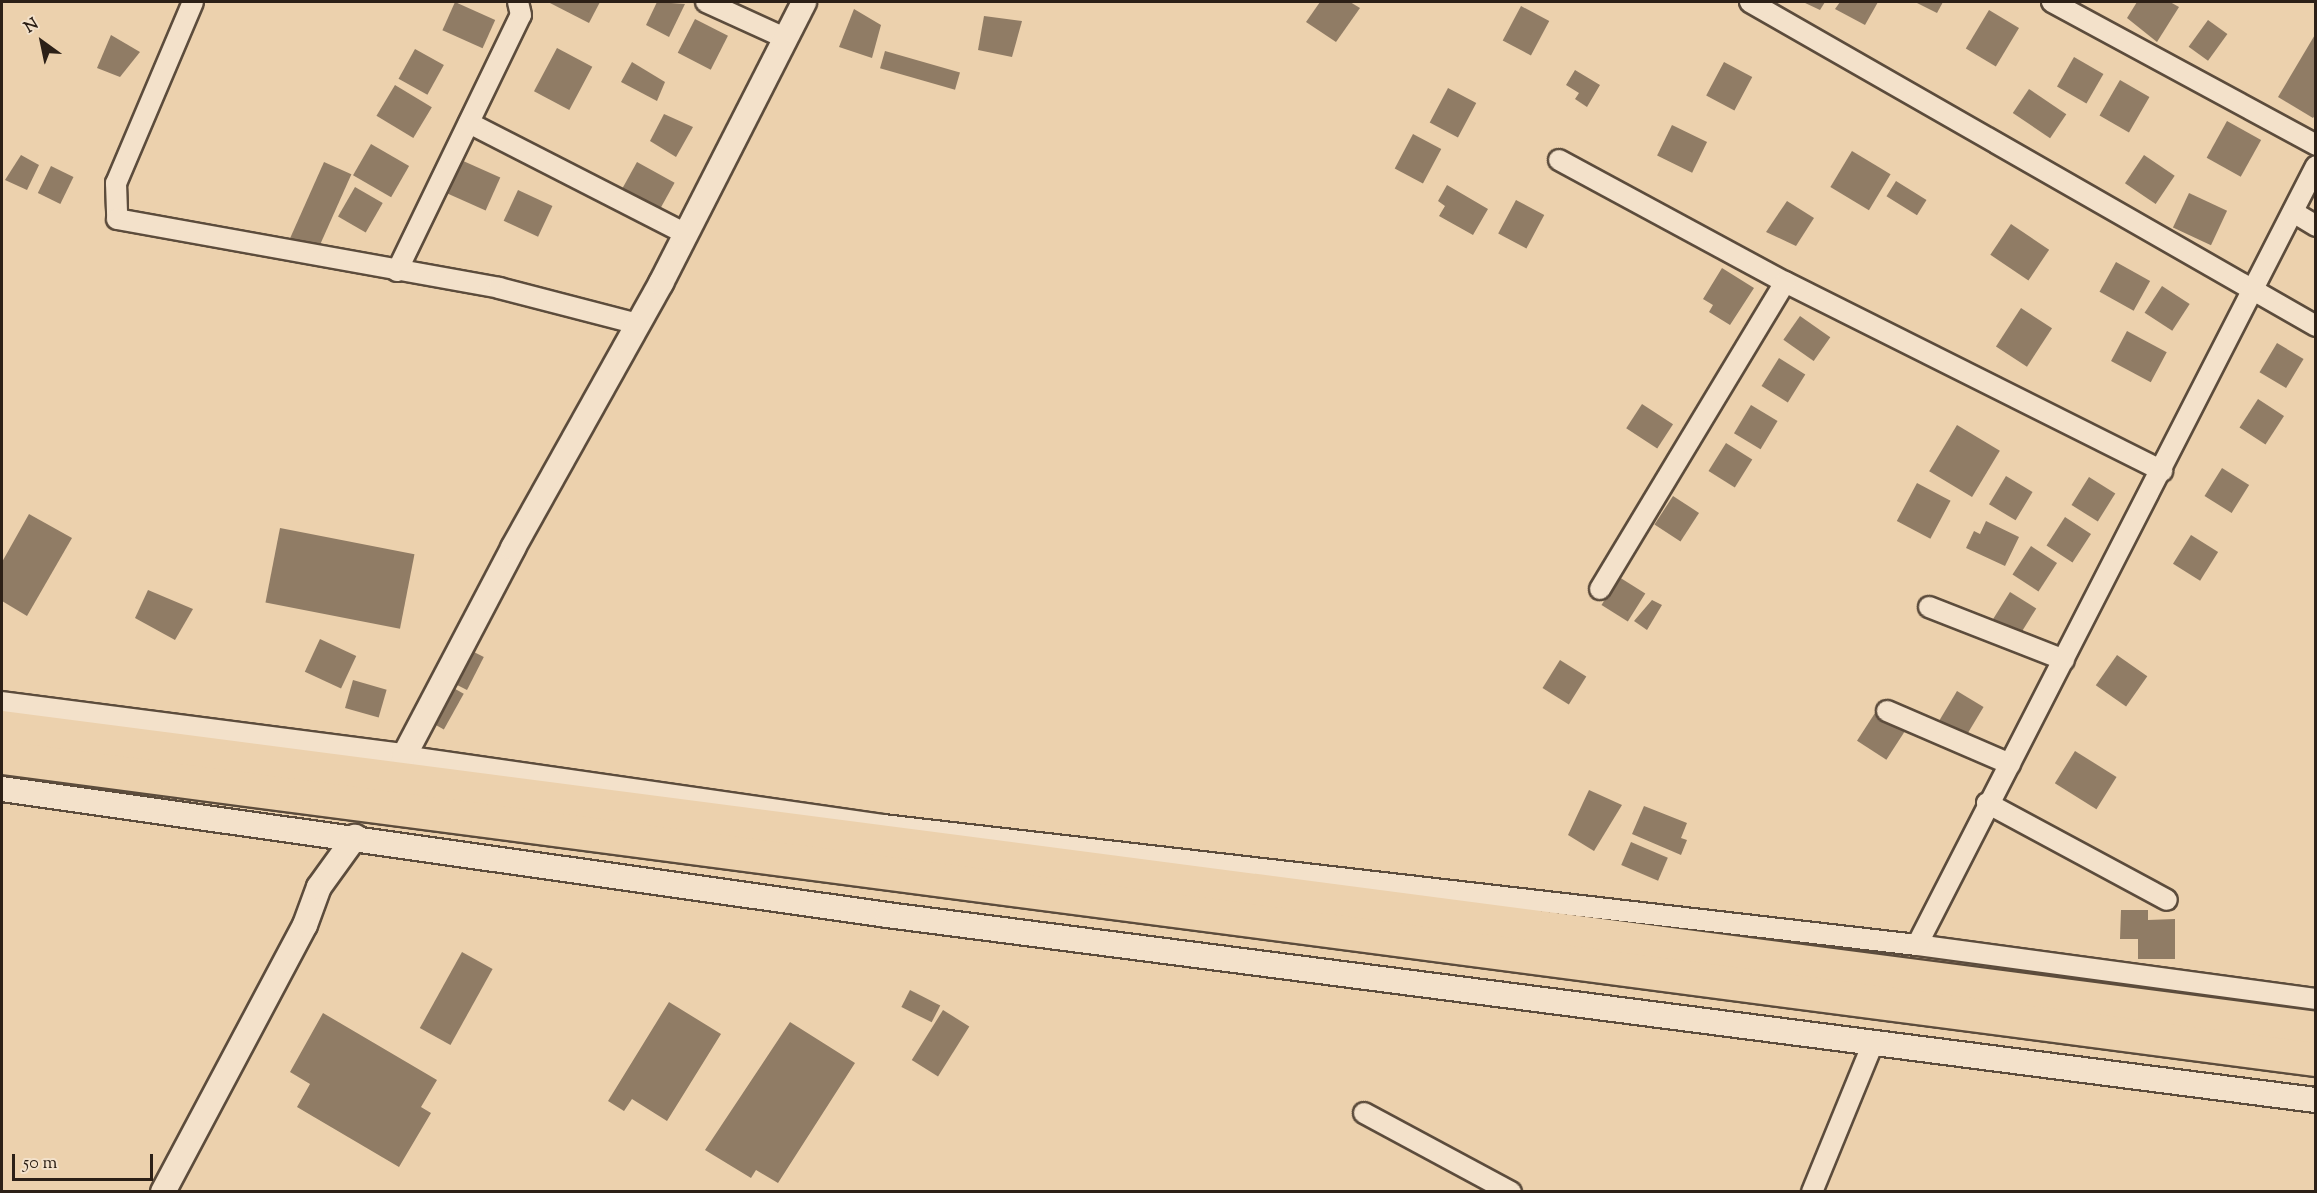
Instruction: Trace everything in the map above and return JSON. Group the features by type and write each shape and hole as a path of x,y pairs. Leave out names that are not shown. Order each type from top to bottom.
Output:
{"highway":[{"path":"2,728 2316,1028"},
{"path":"2,757 2316,1059"}],"street":[{"path":"193,2 116,183 117,219 397,272 499,288 638,324"},
{"path":"397,272 521,15 518,2"},
{"path":"706,2 785,38"},
{"path":"404,756 513,548 686,234 804,2"},
{"path":"1750,2 2256,289 2316,326"},
{"path":"2052,2 2316,145"},
{"path":"469,123 686,234"},
{"path":"1559,160 1785,282 2162,471"},
{"path":"1917,945 1988,803 2256,289 2316,166"},
{"path":"2293,212 2316,226"},
{"path":"1600,589 1785,282"},
{"path":"1929,607 2064,660"},
{"path":"2,704 404,756 883,825 1917,945 2316,999"},
{"path":"1887,711 2010,764"},
{"path":"2,789 355,837 899,916 2316,1101"},
{"path":"1988,803 2167,900"},
{"path":"163,1191 305,925 320,887 355,837"},
{"path":"1812,1191 1873,1043"},
{"path":"1364,1113 1510,1191"}],"building":[{"path":"455,2 495,20 483,48 442,30"},
{"path":"548,2 600,2 589,23"},
{"path":"657,2 685,4 669,37 646,25"},
{"path":"1320,2 1350,2 1360,8 1336,42 1306,22"},
{"path":"1803,2 1825,2 1820,10"},
{"path":"1840,2 1878,2 1865,25 1835,9"},
{"path":"1915,2 1943,2 1937,13"},
{"path":"2137,2 2170,2 2179,7 2157,42 2127,18"},
{"path":"1521,6 1549,21 1531,55 1503,40"},
{"path":"854,9 881,25 872,58 839,47"},
{"path":"1989,10 2019,28 1996,67 1966,49"},
{"path":"984,16 1022,21 1012,57 978,50"},
{"path":"695,19 728,36 711,70 678,53"},
{"path":"2208,20 2227,34 2208,61 2189,47"},
{"path":"2316,33 2316,114 2313,118 2278,97"},
{"path":"111,35 140,52 120,77 97,68"},
{"path":"557,48 592,67 569,110 534,91"},
{"path":"415,49 444,65 427,95 399,79"},
{"path":"885,51 960,72 955,90 880,68"},
{"path":"2074,57 2103,74 2086,103 2057,86"},
{"path":"632,62 665,82 657,101 621,82"},
{"path":"1724,62 1752,77 1734,111 1706,96"},
{"path":"1575,70 1600,85 1587,107 1575,99 1579,93 1566,85"},
{"path":"2120,80 2149,97 2129,133 2100,116"},
{"path":"395,85 432,107 413,138 376,116"},
{"path":"1448,88 1476,103 1458,137 1430,122"},
{"path":"2029,89 2066,114 2050,138 2013,113"},
{"path":"664,114 693,127 676,157 650,141"},
{"path":"2227,121 2261,140 2241,177 2207,158"},
{"path":"1672,125 1707,142 1692,173 1657,156"},
{"path":"1413,134 1441,149 1423,183 1395,168"},
{"path":"371,144 409,166 391,197 353,175"},
{"path":"1852,151 1891,174 1869,210 1830,187"},
{"path":"21,155 39,165 27,190 5,180"},
{"path":"2144,155 2175,176 2156,204 2125,183"},
{"path":"461,160 500,177 486,210 446,193"},
{"path":"324,162 351,174 316,254 289,241"},
{"path":"637,162 675,183 658,213 621,192"},
{"path":"51,166 73,177 60,204 38,193"},
{"path":"1896,181 1927,200 1917,215 1886,196"},
{"path":"1447,185 1488,209 1473,235 1439,216 1445,206 1438,201"},
{"path":"355,187 383,203 366,232 338,216"},
{"path":"518,190 552,206 538,237 504,221"},
{"path":"2189,193 2227,211 2211,245 2173,227"},
{"path":"1516,200 1544,215 1526,249 1498,234"},
{"path":"1787,201 1814,218 1796,246 1766,232"},
{"path":"2011,224 2049,250 2028,280 1990,255"},
{"path":"2116,262 2150,281 2134,311 2100,292"},
{"path":"1722,268 1754,288 1730,325 1709,312 1713,305 1703,299"},
{"path":"2162,286 2190,304 2172,331 2145,313"},
{"path":"2021,308 2052,328 2027,367 1996,347"},
{"path":"1800,316 1830,337 1814,361 1783,340"},
{"path":"2127,331 2167,352 2151,382 2111,361"},
{"path":"2277,343 2304,359 2286,388 2259,372"},
{"path":"1779,358 1805,374 1788,402 1762,386"},
{"path":"2258,399 2284,416 2265,444 2239,428"},
{"path":"1642,404 1673,424 1657,448 1626,428"},
{"path":"1751,405 1778,421 1761,449 1734,433"},
{"path":"1957,425 2000,451 1972,497 1929,471"},
{"path":"1726,443 1752,459 1735,487 1709,471"},
{"path":"2222,468 2249,485 2232,513 2205,496"},
{"path":"2006,476 2033,492 2016,520 1989,504"},
{"path":"2089,477 2115,493 2098,521 2072,505"},
{"path":"1917,483 1951,501 1930,539 1897,521"},
{"path":"1673,496 1699,513 1680,541 1654,525"},
{"path":"29,514 72,538 27,616 2,601 2,562"},
{"path":"2065,517 2091,534 2072,562 2046,546"},
{"path":"1986,521 2019,537 2005,566 1966,548 1974,531 1980,534"},
{"path":"280,528 414,554 400,629 265,603"},
{"path":"2191,535 2218,552 2200,581 2173,564"},
{"path":"2031,546 2057,563 2038,591 2012,575"},
{"path":"1619,577 1645,593 1628,621 1602,605"},
{"path":"148,590 193,609 175,640 135,618"},
{"path":"2010,592 2036,608 2019,636 1993,620"},
{"path":"1652,600 1662,605 1647,630 1634,621"},
{"path":"320,639 356,656 341,689 305,672"},
{"path":"466,648 484,657 467,690 449,681"},
{"path":"2117,655 2147,676 2126,707 2096,685"},
{"path":"1560,660 1586,676 1569,704 1543,688"},
{"path":"353,680 387,690 379,718 345,708"},
{"path":"448,685 464,694 444,730 428,721"},
{"path":"1957,691 1984,707 1966,736 1939,720"},
{"path":"1875,713 1904,732 1886,760 1857,741"},
{"path":"2075,751 2117,777 2096,809 2055,783"},
{"path":"1589,790 1622,805 1594,851 1568,835"},
{"path":"1644,806 1687,823 1681,838 1687,840 1681,855 1632,834"},
{"path":"1631,842 1668,858 1658,881 1621,865"},
{"path":"2121,910 2148,910 2148,920 2175,919 2175,959 2138,959 2138,939 2120,939"},
{"path":"462,952 493,969 450,1045 420,1028"},
{"path":"910,990 940,1005 932,1022 901,1007"},
{"path":"669,1002 721,1034 667,1121 632,1099 624,1111 608,1101"},
{"path":"943,1010 969,1026 938,1076 912,1060"},
{"path":"323,1013 437,1080 421,1107 431,1113 399,1167 297,1107 310,1084 290,1072"},
{"path":"790,1022 855,1063 778,1183 756,1170 751,1178 705,1150"}]}
